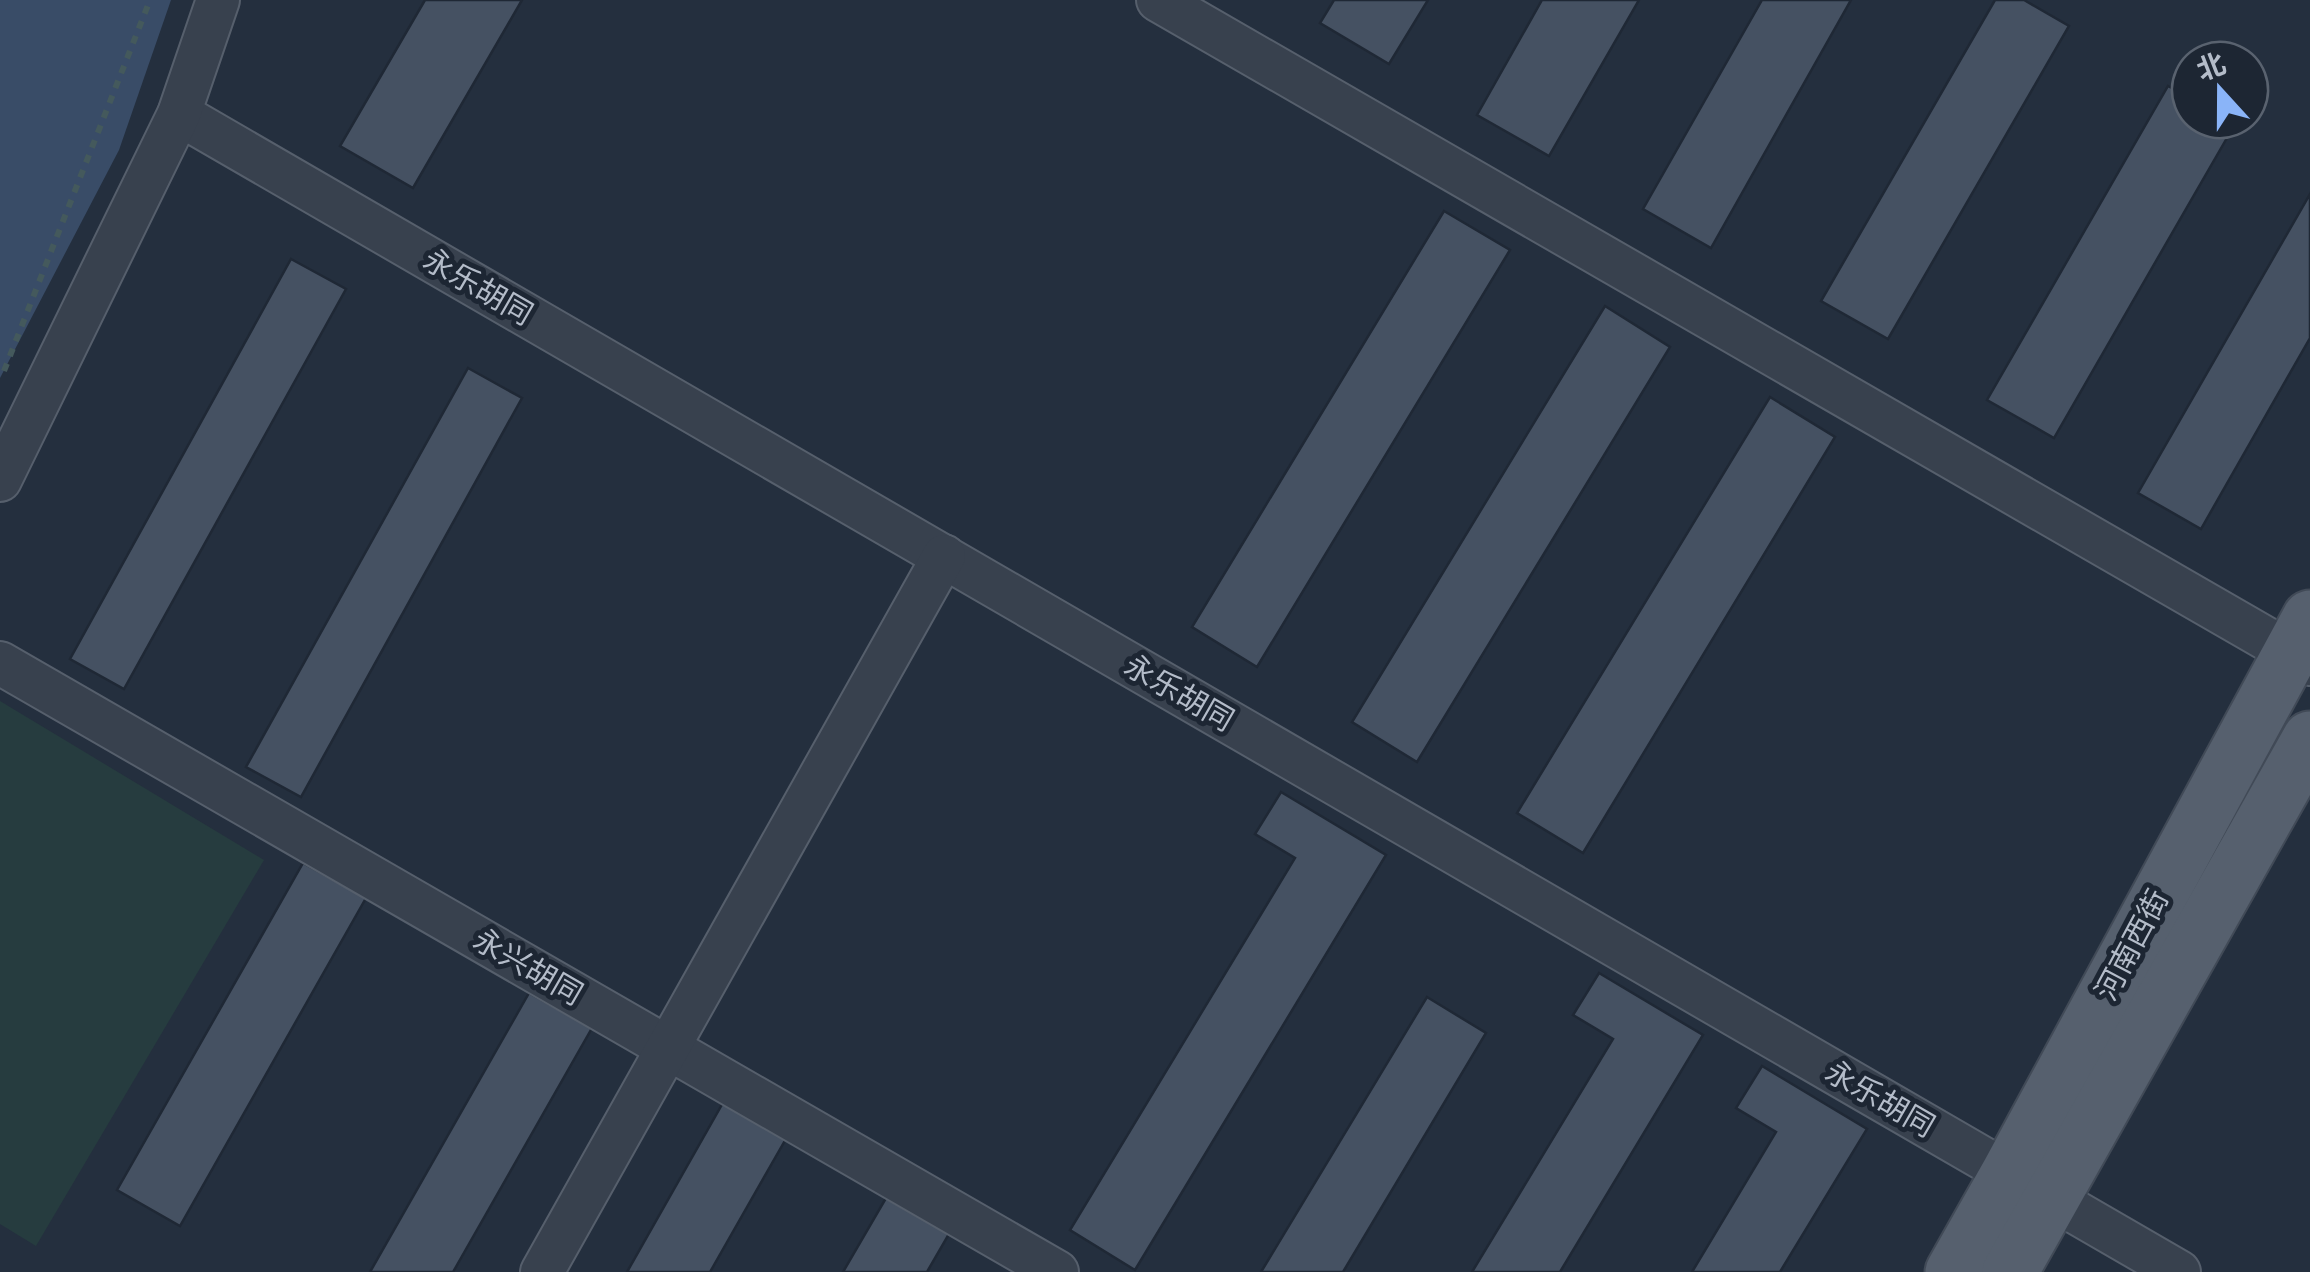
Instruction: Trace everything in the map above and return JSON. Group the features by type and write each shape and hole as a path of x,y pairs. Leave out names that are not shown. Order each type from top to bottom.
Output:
{"main road":[{"name":"河南西街","path":"2010,1272 2031,1186 2303,645"},
{"name":"河南西街","path":"1953,1272 2031,1186 2310,739"}],"street":[{"path":"0,480 180,114 218,0"},
{"path":"1158,0 2303,645"},
{"name":"永乐胡同","path":"180,114 2179,1272"},
{"path":"542,1272 944,556"},
{"name":"永兴胡同","path":"0,662 1056,1272"}],"path":[{"path":"0,382 150,0"}],"green space":[{"path":"0,701 264,860 36,1246 0,1224"}],"water":[{"path":"0,0 171,0 119,150 0,378"}],"building":[{"path":"425,0 522,0 413,188 340,146"},
{"path":"1334,0 1428,0 1389,64 1320,23"},
{"path":"1542,0 1639,0 1549,156 1477,115"},
{"path":"1762,0 1851,0 1711,248 1643,209"},
{"path":"1995,0 2024,0 2069,26 1888,339 1821,301"},
{"path":"2170,87 2170,140 2226,140 2054,438 1987,400"},
{"path":"2310,194 2310,338 2201,529 2138,493"},
{"path":"1444,211 1510,250 1257,667 1192,627"},
{"path":"291,259 346,289 124,689 70,659"},
{"path":"1605,306 1670,347 1417,762 1352,722"},
{"path":"468,368 522,398 301,797 246,767"},
{"path":"1770,397 1835,437 1583,853 1517,813"},
{"path":"1281,792 1386,855 1135,1270 1070,1230 1295,858 1255,834"},
{"path":"303,863 366,898 180,1226 117,1190"},
{"path":"1599,973 1703,1035 1560,1272 1472,1272 1613,1039 1573,1015"},
{"path":"529,993 592,1028 453,1272 370,1272"},
{"path":"1427,997 1486,1033 1343,1272 1261,1272"},
{"path":"1762,1066 1867,1129 1780,1272 1692,1272 1776,1132 1736,1108"},
{"path":"724,1101 787,1137 710,1272 627,1272"},
{"path":"886,1198 949,1234 927,1272 843,1272"}]}
